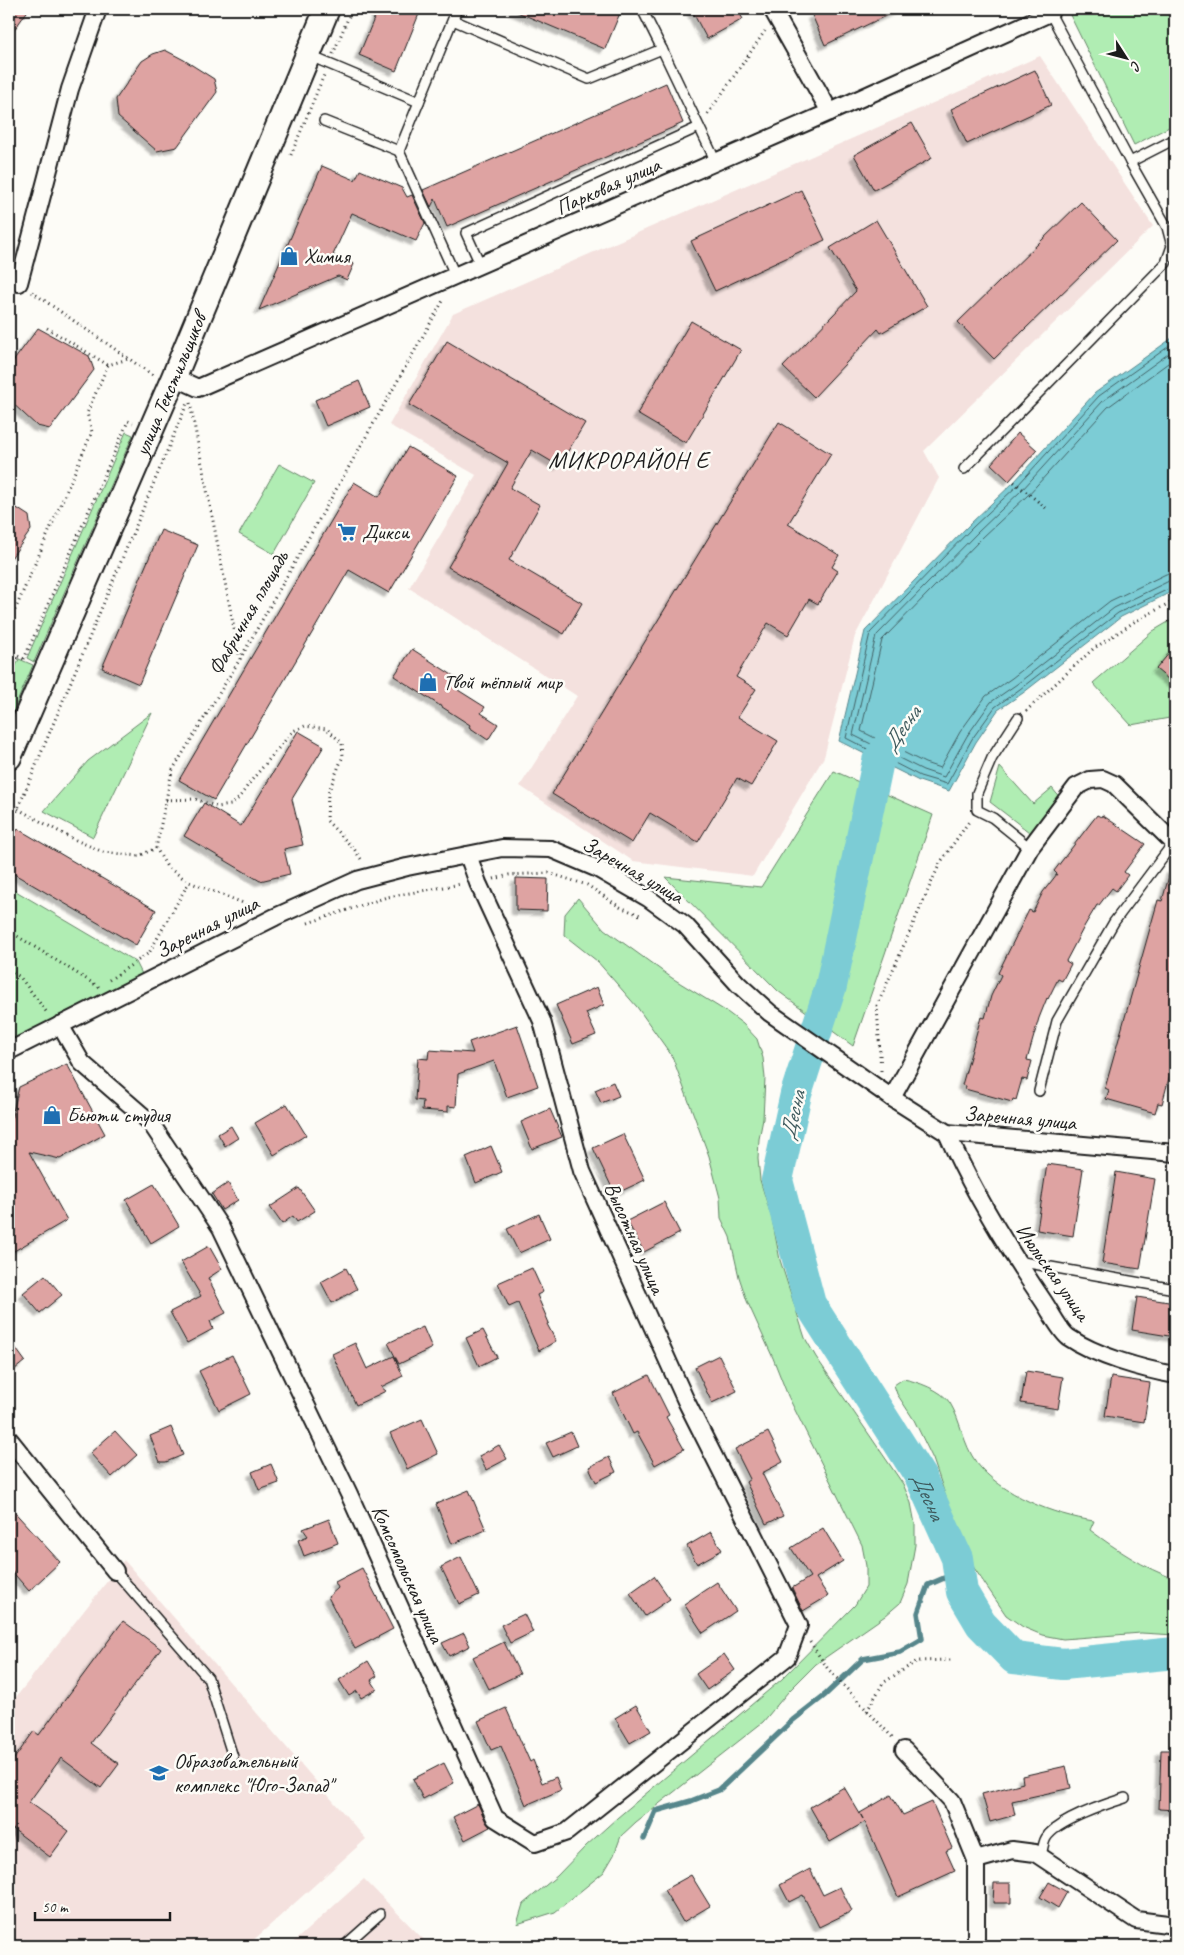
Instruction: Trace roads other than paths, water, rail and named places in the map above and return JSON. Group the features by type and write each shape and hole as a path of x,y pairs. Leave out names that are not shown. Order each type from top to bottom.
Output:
{"main road":[{"name":"улица Текстильщиков","path":"9,756 150,431 167,378 327,9"}],"street":[{"path":"19,284 70,89 98,9"},
{"name":"Парковая улица","path":"167,378 198,388 481,266 1054,11"},
{"path":"774,12 830,112"},
{"path":"896,1092 1030,848 1076,787 1090,780 1102,779 1114,784 1174,843"},
{"name":"Заречная улица","path":"9,1051 275,917 357,880 407,867 502,848 551,849 598,869 648,898 685,925 738,984 770,1013 846,1066 896,1092 948,1134 1175,1153"},
{"name":"Высотная улица","path":"468,855 478,883 542,1021 582,1171 686,1401 798,1625"},
{"name":"Комсомольская улица","path":"60,1025 82,1063 150,1122 221,1228 349,1494 495,1818 535,1843 567,1832 787,1657 798,1625"},
{"name":"Июльская улица","path":"948,1134 963,1170 1016,1261 1066,1336 1104,1355 1150,1370 1175,1375"},
{"path":"9,1439 115,1571"},
{"path":"904,1750 952,1801 976,1860 976,1946"},
{"path":"976,1860 1012,1850 1035,1853 1136,1920 1175,1925"}],"lane":[{"path":"399,152 458,9"},
{"path":"642,9 716,162"},
{"path":"774,12 791,9"},
{"path":"964,469 1166,263 1172,246 1167,227 1130,162 1054,11"},
{"path":"453,20 589,79 662,49"},
{"path":"308,54 419,102"},
{"path":"324,121 399,152 456,276"},
{"path":"481,266 466,233 699,127"},
{"path":"1130,162 1175,139"},
{"path":"1018,718 992,758 977,793 977,810 993,818 1030,848"},
{"path":"1039,1091 1057,1021 1114,922 1174,843"},
{"path":"1016,1261 1175,1289"},
{"path":"115,1571 208,1678 233,1757"},
{"path":"1041,1857 1046,1838 1060,1826 1091,1809 1125,1798"},
{"path":"344,1946 380,1914"}],"water":[{"path":"1175,336 1175,590 1121,617 1023,693 998,710 976,742 949,791 919,781 839,741 865,631 1014,482 1095,393"}],"waterway":[{"name":"Десна","path":"903,726 878,761 831,986 796,1094 777,1180 810,1304 920,1476 957,1558 962,1592 981,1624 1014,1658 1063,1664 1175,1653"},
{"path":"644,1839 656,1811 691,1801 719,1790 793,1720 825,1695 863,1659 900,1652 922,1639 918,1613 928,1585 951,1575 959,1574"}],"place":[{"name":"Химия","path":"289,256"},
{"name":"Дикси","path":"347,532"},
{"name":"Твой тёплый мир","path":"428,682"},
{"name":"Бьюти студия","path":"52,1115"},
{"name":"Образовательный комплекс \"Юго-Запад\"","path":"159,1773"}],"district":[{"name":"МИКРОРАЙОН Е","path":"629,460"}]}
